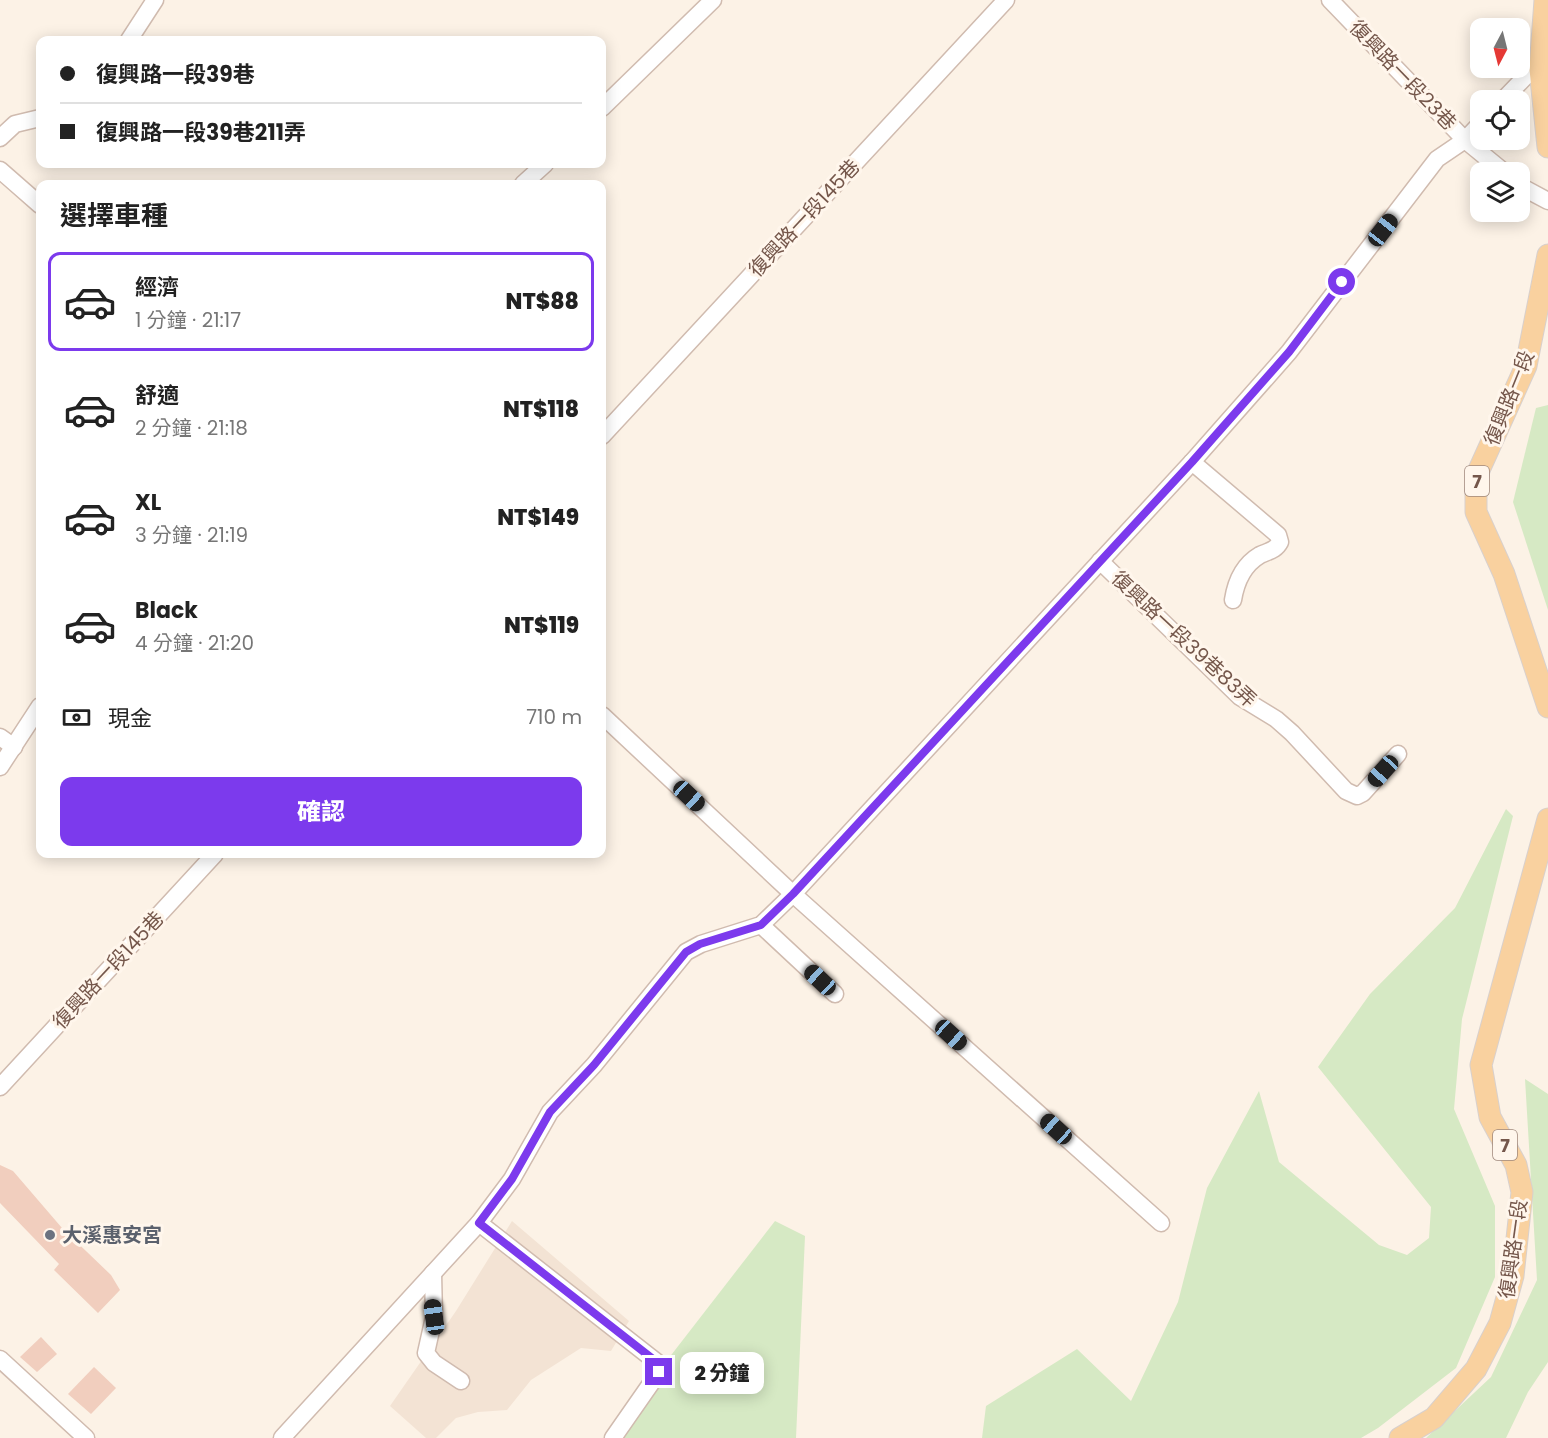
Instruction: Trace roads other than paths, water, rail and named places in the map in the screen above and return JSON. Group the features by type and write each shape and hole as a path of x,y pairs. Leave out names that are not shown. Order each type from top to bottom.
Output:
{"main road":[{"path":"1545,0 1540,69 1548,147"},
{"name":"復興路一段","path":"1547,266 1526,366 1479,470 1476,512 1504,574 1548,707"},
{"name":"復興路一段","path":"1400,1438 1434,1418 1476,1369 1500,1323 1513,1276 1522,1192 1516,1165 1490,1117 1481,1065 1548,819"}],"street":[{"path":"132,36 154,0"},
{"path":"606,104 713,0"},
{"name":"復興路一段145巷","path":"606,432 1006,0"},
{"name":"復興路一段23巷","path":"1330,0 1465,140 1492,162"},
{"path":"1513,90 1528,74 1540,69"},
{"path":"0,138 15,124 36,119"},
{"path":"282,1438 479,1223 512,1179 550,1112 594,1065 686,952 700,944 761,925 793,894 1192,462 1289,352 1437,159 1470,135"},
{"path":"527,180 541,168"},
{"path":"0,170 36,202"},
{"path":"1530,191 1548,201"},
{"path":"1192,462 1278,536 1280,542 1277,549 1247,565 1235,588 1233,600"},
{"name":"復興路一段39巷83弄","path":"1100,561 1240,697 1276,719 1292,733 1346,791 1357,796 1363,793 1398,754"},
{"path":"0,767 36,712"},
{"path":"606,719 793,894 1161,1222"},
{"path":"0,737 14,747"},
{"name":"復興路一段145巷","path":"0,1087 212,858"},
{"path":"761,925 835,994"},
{"path":"479,1223 658,1363 659,1372 613,1438"},
{"path":"433,1273 434,1317 426,1353 434,1362 461,1381"},
{"path":"0,1359 86,1438"}],"place":[{"name":"大溪惠安宮","path":"50,1235"}]}
